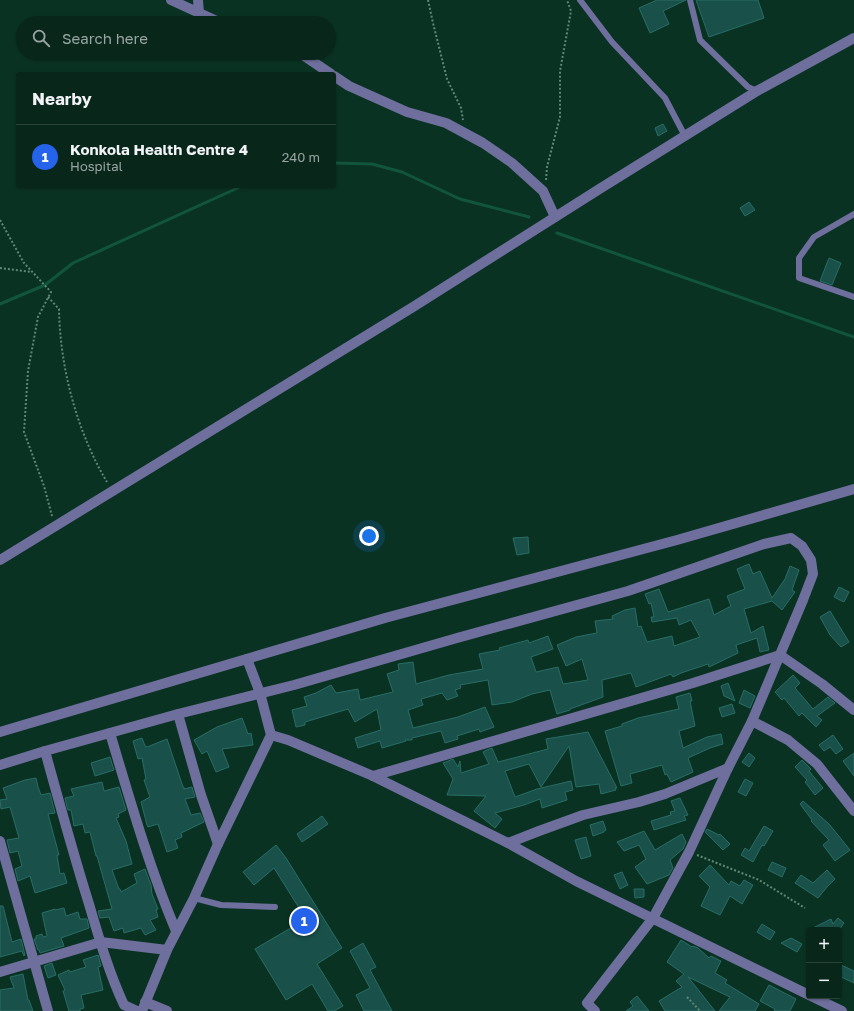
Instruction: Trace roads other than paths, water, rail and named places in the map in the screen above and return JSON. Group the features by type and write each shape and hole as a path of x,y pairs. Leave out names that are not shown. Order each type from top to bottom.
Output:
{"street":[{"path":"171,0 204,16"},
{"path":"198,0 199,14"},
{"path":"0,560 413,307 757,91 854,38"},
{"path":"310,60 328,72"},
{"path":"336,77 349,86 407,112 446,123 483,143 512,164 542,191 555,217"},
{"path":"0,732 385,618 677,540 854,489"},
{"path":"0,765 178,714 294,685 628,591 764,544 791,538 802,546 812,560 812,574 780,655 752,721 728,768 689,852 653,918 584,1007 595,1011"},
{"path":"780,655 822,684 854,710"},
{"path":"373,776 685,685 780,655"},
{"path":"167,1011 143,1006 167,950 194,898 218,844 271,735 260,693 247,659"},
{"path":"178,714 201,796 218,844"},
{"path":"752,721 788,740 818,764 854,810"},
{"path":"110,733 138,829 161,895 176,931"},
{"path":"271,735 288,740 373,776 508,843 576,881 806,994"},
{"path":"45,751 72,849 116,988 124,1005 137,1011"},
{"path":"508,843 583,815 639,802 665,794 728,768"},
{"path":"0,841 48,1011"},
{"path":"0,972 101,942 167,950"},
{"path":"816,999 842,1011"}],"lane":[{"path":"580,0 612,42 665,98 685,136"},
{"path":"690,0 700,40 748,87 757,91"},
{"path":"854,214 814,237 799,258 799,278 854,297"},
{"path":"194,898 221,905 275,907"}],"waterway":[{"path":"336,163 372,164 402,172 460,199 529,217"},
{"path":"0,304 45,285 73,263 238,188"},
{"path":"557,233 854,337"}],"place":[{"name":"Konkola Health Centre 4","path":"304,921"}]}
